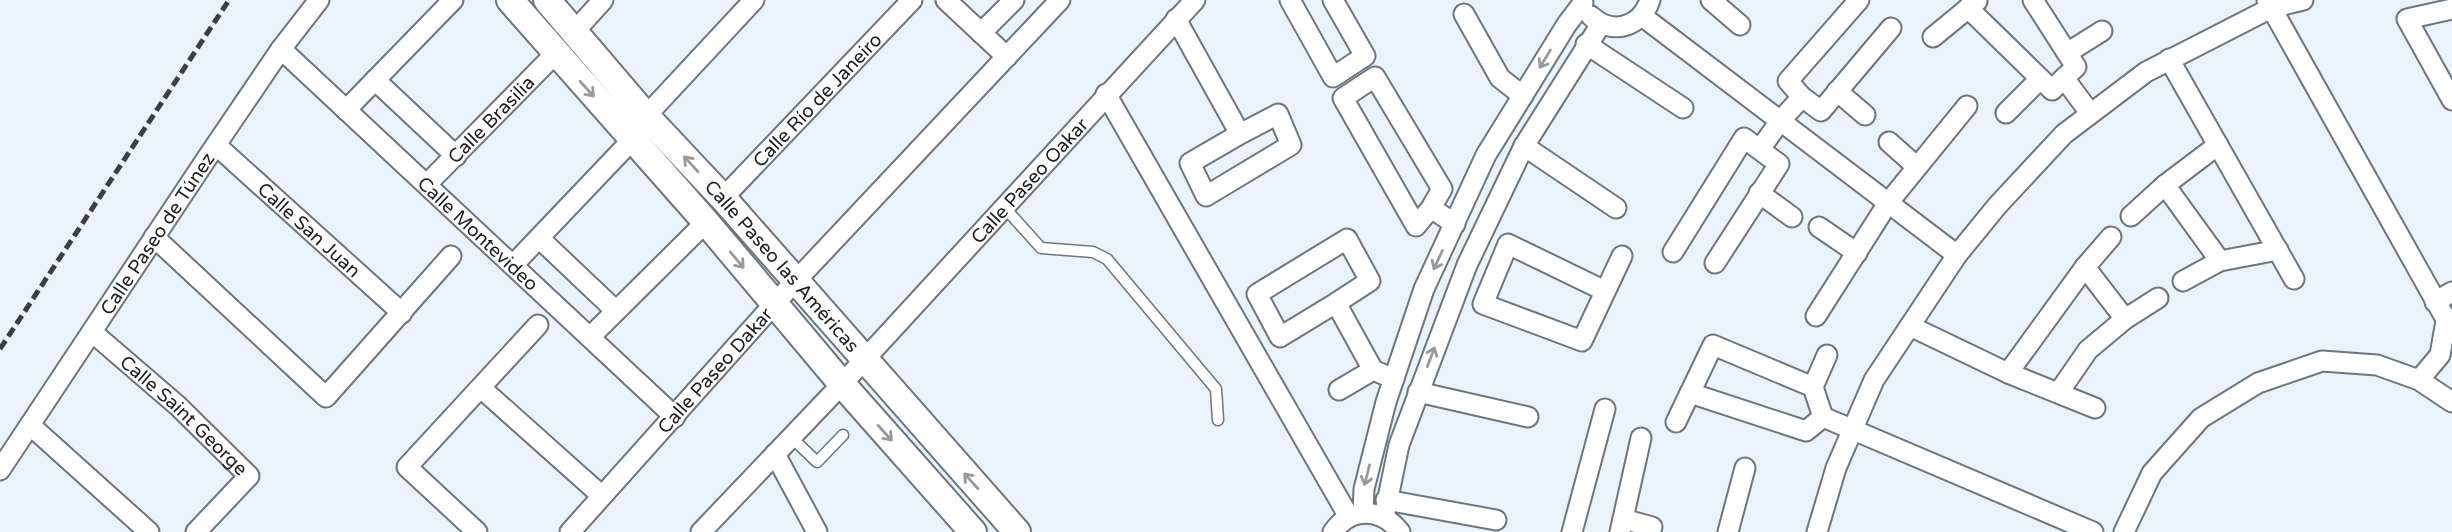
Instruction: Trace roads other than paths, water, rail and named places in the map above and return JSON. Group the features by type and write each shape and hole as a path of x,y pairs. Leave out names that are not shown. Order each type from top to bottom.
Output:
{"street":[{"name":"Calle Paseo de Túnez","path":"0,470 281,49 319,0"},
{"path":"346,110 453,0"},
{"name":"Calle Paseo las Américas","path":"510,0 706,222 842,384 973,532"},
{"name":"Calle Paseo las Américas","path":"547,0 646,116 723,198 1017,532"},
{"path":"574,32 603,0"},
{"path":"646,116 754,0"},
{"path":"946,0 1007,57 1060,0"},
{"name":"Calle Paseo Oakar","path":"864,360 1195,0"},
{"path":"1290,0 1333,76 1364,56 1333,0"},
{"path":"1711,0 1740,25"},
{"path":"1859,0 1788,81 1802,97 1821,111 1891,28"},
{"path":"1933,37 1973,4 2052,90 2076,67 2033,0"},
{"path":"1817,532 1836,468 1874,380 1957,255 1997,206 2064,134 2146,72 2269,4 2303,0"},
{"path":"981,33 1011,1"},
{"path":"1583,1 1587,11 1601,24 1609,27 1628,26 1646,8 1781,120 1957,255"},
{"path":"1356,515 1394,379 1424,289 1486,155 1583,1"},
{"name":"Calle Río de Janeiro","path":"723,198 904,3"},
{"path":"2269,4 2443,297 2449,326 2440,355 2419,380"},
{"path":"2443,6 2407,19 2452,100"},
{"path":"1464,14 1500,78 1523,96"},
{"path":"1176,19 1240,134"},
{"path":"1400,532 1385,508 1399,445 1467,265 1524,146 1601,24"},
{"path":"2067,52 2102,31"},
{"path":"1586,44 1683,108"},
{"name":"Calle Montevideo","path":"281,49 675,417"},
{"name":"Calle Brasilia","path":"428,184 555,53"},
{"name":"Calle Paseo Dakar","path":"570,532 774,304 1007,57"},
{"path":"2169,59 2294,279"},
{"path":"1375,77 1442,189 1431,208 1416,226 1343,98 1375,77"},
{"path":"2064,78 2090,113"},
{"path":"2006,113 2040,79"},
{"path":"375,80 456,156"},
{"path":"1837,91 1865,115"},
{"path":"1106,94 1356,515"},
{"path":"1760,149 1802,97"},
{"path":"1816,316 1888,202 1967,106"},
{"path":"1278,114 1292,145 1206,197 1190,163 1240,134 1278,114"},
{"path":"1673,251 1744,138 1779,164 1715,263"},
{"path":"514,264 632,140"},
{"path":"1889,142 1917,167"},
{"name":"Calle San Juan","path":"216,145 402,313"},
{"path":"2131,216 2165,185 2218,145"},
{"path":"1524,146 1616,208"},
{"path":"2165,185 2220,261"},
{"path":"1759,193 1792,217"},
{"path":"1431,208 1455,223"},
{"path":"590,337 706,222"},
{"path":"1819,227 1857,253"},
{"path":"154,237 326,397 451,256"},
{"path":"2008,373 2085,267 2111,237"},
{"path":"539,238 616,311"},
{"path":"1347,239 1370,281 1336,303 1280,337 1257,293 1347,239"},
{"path":"1605,291 1507,244 1483,304 1582,341 1622,256"},
{"path":"2183,281 2220,261 2278,250"},
{"path":"1467,265 1494,278"},
{"path":"2085,267 2125,318"},
{"path":"2059,392 2088,350 2125,318 2158,298"},
{"path":"1336,303 1373,370 1394,379"},
{"path":"477,532 407,467 538,326"},
{"path":"1910,326 2008,373 2095,408"},
{"name":"Calle Saint George","path":"92,332 178,407 249,476 196,532"},
{"path":"1676,422 1713,345 1813,387"},
{"path":"1823,417 1813,387 1827,355"},
{"path":"701,532 864,360"},
{"path":"2123,532 2152,473 2201,418 2258,383 2322,361 2377,365 2419,380 2452,402"},
{"path":"1339,390 1373,370"},
{"path":"481,388 602,496"},
{"path":"1418,392 1528,417"},
{"path":"1690,393 1805,432 1823,417"},
{"path":"1572,532 1605,409"},
{"path":"1823,417 2093,532"},
{"path":"30,425 149,532"},
{"path":"1641,438 1621,525 1652,527"},
{"path":"775,454 817,532"},
{"path":"1728,532 1745,468"},
{"path":"1333,532 1356,515 1385,508 1496,520"}],"lane":[{"path":"1003,207 1041,248 1093,252 1107,259 1216,389 1218,419"},
{"path":"791,437 817,462 843,435"}],"railway":[{"path":"0,349 229,0"}]}
